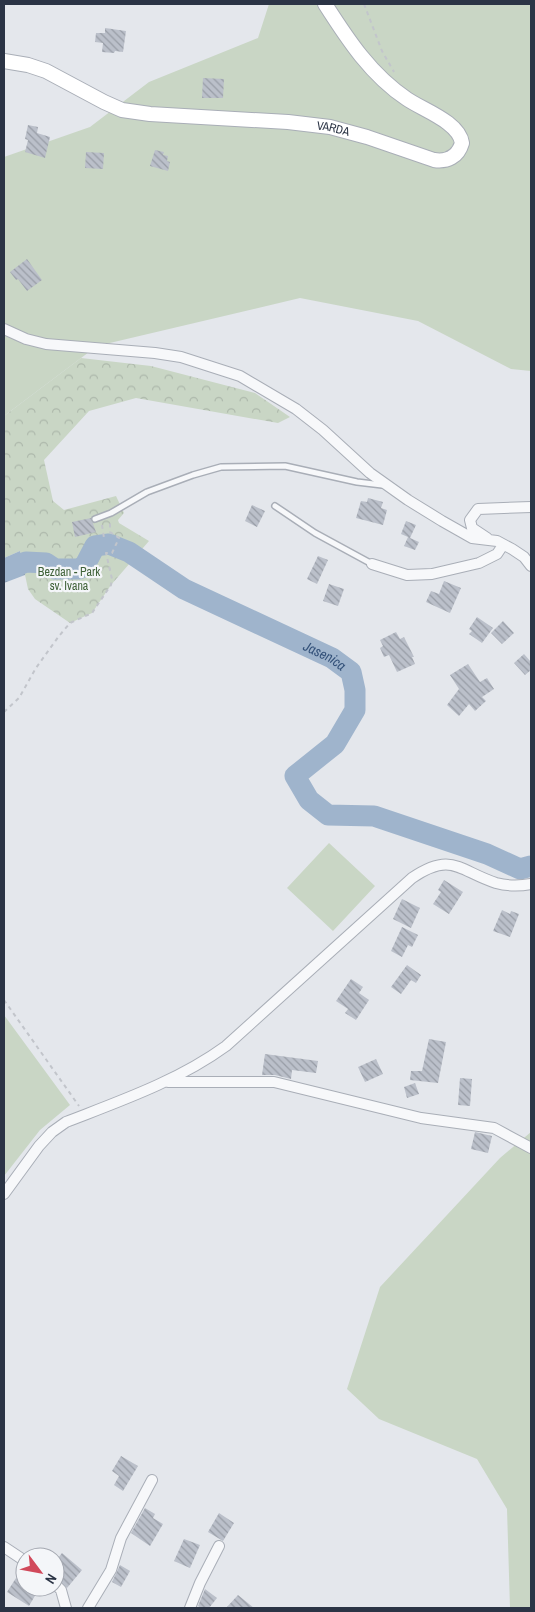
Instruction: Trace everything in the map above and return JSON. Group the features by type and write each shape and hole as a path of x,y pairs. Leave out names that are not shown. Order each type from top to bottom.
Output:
{"street":[{"name":"VARDA","path":"4,61 46,70 122,110 150,114 288,122 330,127 440,161 448,160 458,153 462,144 458,132 444,120 419,108 395,92 379,78 365,62 325,4"},
{"path":"4,329 46,344 181,357 240,376 296,409 388,486 442,522 472,538 488,539"},
{"path":"531,507 478,509 470,520 472,528 488,539 524,557 531,566"},
{"path":"372,564 407,575 432,574 478,563 497,554 503,545"},
{"path":"4,1194 52,1132 66,1122 185,1072 204,1062 226,1046 412,878 426,869 450,865 466,869 497,884 531,884"},
{"path":"162,1082 274,1082 421,1118 494,1128 531,1148"},
{"path":"88,1608 111,1570 121,1538 152,1480"},
{"path":"192,1608 200,1583 219,1546"},
{"path":"4,1547 15,1554"}],"lane":[{"path":"98,519 146,492 221,467 285,466 357,482 388,486"},
{"path":"275,506 315,534 372,564"}],"path":[{"path":"364,4 382,52 393,67 395,92"},
{"path":"98,519 104,538"},
{"path":"4,712 19,698 36,668 59,636 70,623 92,612 111,585 112,578 106,553 112,553 119,538 110,532"},
{"path":"4,1000 84,1115"}],"green space":[{"path":"269,4 531,4 531,371 511,369 418,321 300,298 97,346 4,416 4,157 90,127 149,82 258,38"},
{"name":"Bezdan - Park sv. Ivana","path":"81,358 151,366 255,393 290,417 278,423 136,398 89,411 44,460 53,501 64,510 116,496 124,513 118,520 119,523 149,541 111,585 92,613 70,623 35,599 28,589 20,551 4,558 4,416"},
{"path":"329,843 375,886 333,931 287,888"},
{"path":"4,1015 70,1105 40,1130 4,1176"},
{"path":"531,1132 531,1608 510,1608 507,1509 477,1459 379,1419 347,1389 380,1287 500,1158"}],"water":[{"path":"20,551 25,575 4,583 4,558"}],"building":[{"path":"105,28 126,31 123,52 102,52 103,43 95,42 96,33 105,33"},
{"path":"203,78 224,79 223,98 202,98"},
{"path":"28,125 38,127 37,133 50,137 45,158 25,152 28,140 25,139"},
{"path":"155,150 164,152 163,155 168,156 167,161 170,162 168,171 150,166"},
{"path":"86,152 104,153 103,169 85,168"},
{"path":"27,259 42,280 27,291 10,272"},
{"path":"368,498 383,502 381,508 387,510 383,525 356,518 361,501 367,502"},
{"path":"252,505 265,511 257,527 245,521"},
{"path":"91,518 96,532 75,537 72,522"},
{"path":"406,521 416,525 410,538 419,542 415,550 404,546 408,537 401,534"},
{"path":"318,556 328,560 317,584 307,579"},
{"path":"444,581 461,588 450,613 426,602 431,591 439,594"},
{"path":"329,584 344,589 338,606 323,601"},
{"path":"477,617 493,628 482,643 469,634 472,631 469,629"},
{"path":"503,621 514,633 502,644 491,633"},
{"path":"396,632 400,639 404,637 414,657 412,657 415,664 397,672 389,655 384,657 380,648 383,646 380,640"},
{"path":"524,654 531,662 531,670 525,675 514,663"},
{"path":"468,664 480,682 487,678 494,689 482,697 486,701 475,711 469,704 459,716 447,705 459,689 450,675"},
{"path":"444,880 463,892 449,914 433,904 441,892 438,890"},
{"path":"402,899 420,908 411,928 393,919"},
{"path":"502,910 510,914 511,911 519,914 510,937 493,931"},
{"path":"402,927 418,935 412,947 408,945 402,957 391,951"},
{"path":"407,965 421,975 416,983 411,980 401,994 391,987"},
{"path":"351,979 363,987 359,993 369,1000 356,1020 345,1013 348,1009 336,1001"},
{"path":"429,1039 446,1042 438,1083 410,1080 411,1071 422,1071"},
{"path":"265,1054 318,1061 316,1073 292,1070 291,1079 275,1075 262,1075"},
{"path":"376,1059 383,1074 365,1082 358,1067"},
{"path":"460,1078 472,1079 470,1106 458,1105"},
{"path":"415,1083 419,1094 407,1098 404,1087"},
{"path":"475,1132 492,1136 488,1153 471,1149"},
{"path":"121,1456 138,1466 123,1491 114,1485 119,1476 112,1471"},
{"path":"145,1508 155,1514 153,1518 163,1524 150,1546 131,1533"},
{"path":"219,1513 234,1523 223,1541 208,1532"},
{"path":"184,1539 200,1545 190,1568 174,1561"},
{"path":"65,1556 82,1570 67,1588 65,1586"},
{"path":"120,1565 130,1571 121,1587 112,1582"},
{"path":"15,1580 15,1597 34,1597 29,1606 7,1592"},
{"path":"205,1589 217,1598 209,1608 201,1608 198,1606"},
{"path":"238,1595 254,1608 226,1608"}],"waterway":[{"name":"Jasenica","path":"4,571 26,562 46,563 55,569 79,569 85,565 95,546 109,544 129,552 184,589 332,658 351,672 355,690 355,710 335,744 295,776 309,800 328,815 374,816 487,854 520,869 531,866"}]}
